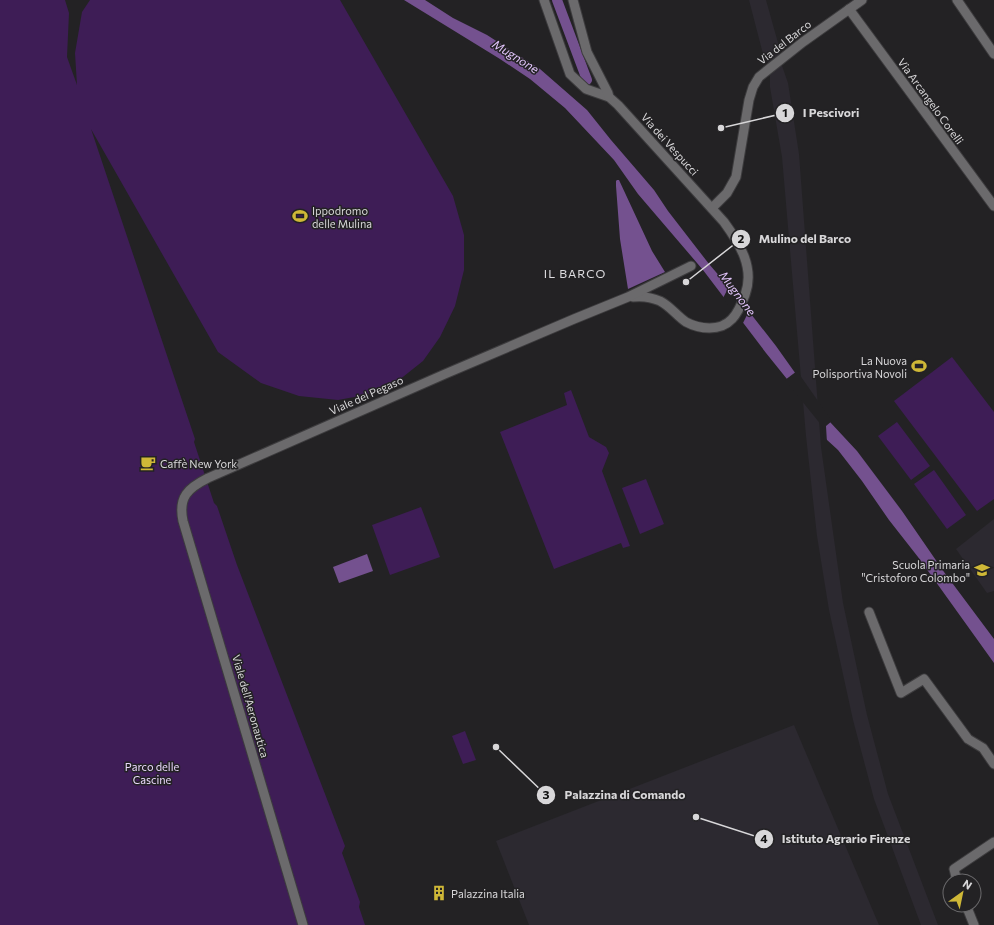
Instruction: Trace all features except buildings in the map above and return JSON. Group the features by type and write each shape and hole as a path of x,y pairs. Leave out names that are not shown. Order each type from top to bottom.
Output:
{"street":[{"name":"Via dei Vespucci","path":"544,0 570,74 586,89 609,97 618,105 712,208 724,222 742,249 748,271 747,288 732,319 723,325 706,328 692,324 681,318 660,301 644,297 629,297"},
{"name":"Via dei Vespucci","path":"573,0 587,52 609,97"},
{"name":"Via del Barco","path":"712,208 727,193 736,177 749,100 758,77 803,42 862,0"},
{"path":"956,0 994,54"},
{"name":"Via Arcangelo Corelli","path":"849,9 994,206"},
{"path":"629,297 691,266"},
{"name":"Viale del Pegaso","path":"187,493 192,487 208,478 559,325 629,297"},
{"name":"Viale dell'Aeronautica","path":"187,493 182,504 183,521 303,925"},
{"path":"869,612 901,693 924,679 968,739 983,748 994,764"},
{"path":"955,873 954,869 994,842"},
{"path":"969,913 974,925"}],"shaded area":[{"path":"749,0 766,0 780,50 779,57 788,83 799,154 821,447 843,603 867,715 888,794 938,925 921,925 874,799 853,720 829,610 817,536 806,436 782,157 770,87 769,64 763,54"},
{"name":"Scuola Primaria \"Cristoforo Colombo\"","path":"994,519 994,591 987,593 956,549"},
{"path":"794,725 879,925 529,925 496,841"}],"green space":[{"name":"Parco delle Cascine","path":"0,0 65,0 69,13 67,57 77,85 75,53 82,12 90,0 340,0 453,196 464,235 464,270 455,306 440,337 423,361 394,384 365,395 338,400 299,396 261,383 218,352 91,129 195,439 194,442 214,503 217,506 237,565 345,846 342,853 360,902 359,907 365,925 0,925"},
{"path":"952,357 994,412 994,499 977,511 894,401"},
{"path":"571,390 589,437 606,447 609,453 602,471 630,546 623,548 621,543 554,569 500,432 567,405 564,393"},
{"path":"897,422 930,466 911,480 878,436"},
{"path":"934,470 966,515 947,529 914,484"},
{"path":"646,479 664,524 640,534 622,488"},
{"path":"421,507 440,557 390,575 372,525"},
{"path":"465,731 476,760 463,764 452,736"}],"water":[{"name":"Mugnone","path":"404,0 425,0 453,18 487,35 540,69 587,110 654,190 668,211 709,264 740,300 776,346 830,422 857,451 902,511 944,572 994,639 994,663 862,481 838,450 826,439 824,425 766,353 703,270 638,194 614,160 565,108 530,79"},
{"path":"617,180 619,180 652,251 665,272 628,289 620,239 616,186"},
{"path":"367,554 373,571 339,583 333,567"}],"pier":[{"path":"730,285 750,309 742,325 723,298"},
{"path":"797,371 832,421 826,426 827,443 824,440 822,426 785,380"}],"waterway":[{"path":"557,0 587,80"}],"place":[{"name":"I Pescivori","path":"721,128"},
{"name":"Ippodromo delle Mulina","path":"300,216"},
{"name":"Mulino del Barco","path":"686,282"},
{"name":"La Nuova Polisportiva Novoli","path":"919,366"},
{"name":"Caffè New York","path":"148,463"},
{"name":"Scuola Primaria \"Cristoforo Colombo\"","path":"982,570"},
{"name":"Palazzina di Comando","path":"496,747"},
{"name":"Istituto Agrario Firenze","path":"696,817"},
{"name":"Palazzina Italia","path":"439,893"}],"district":[{"name":"IL BARCO","path":"575,273"}]}
